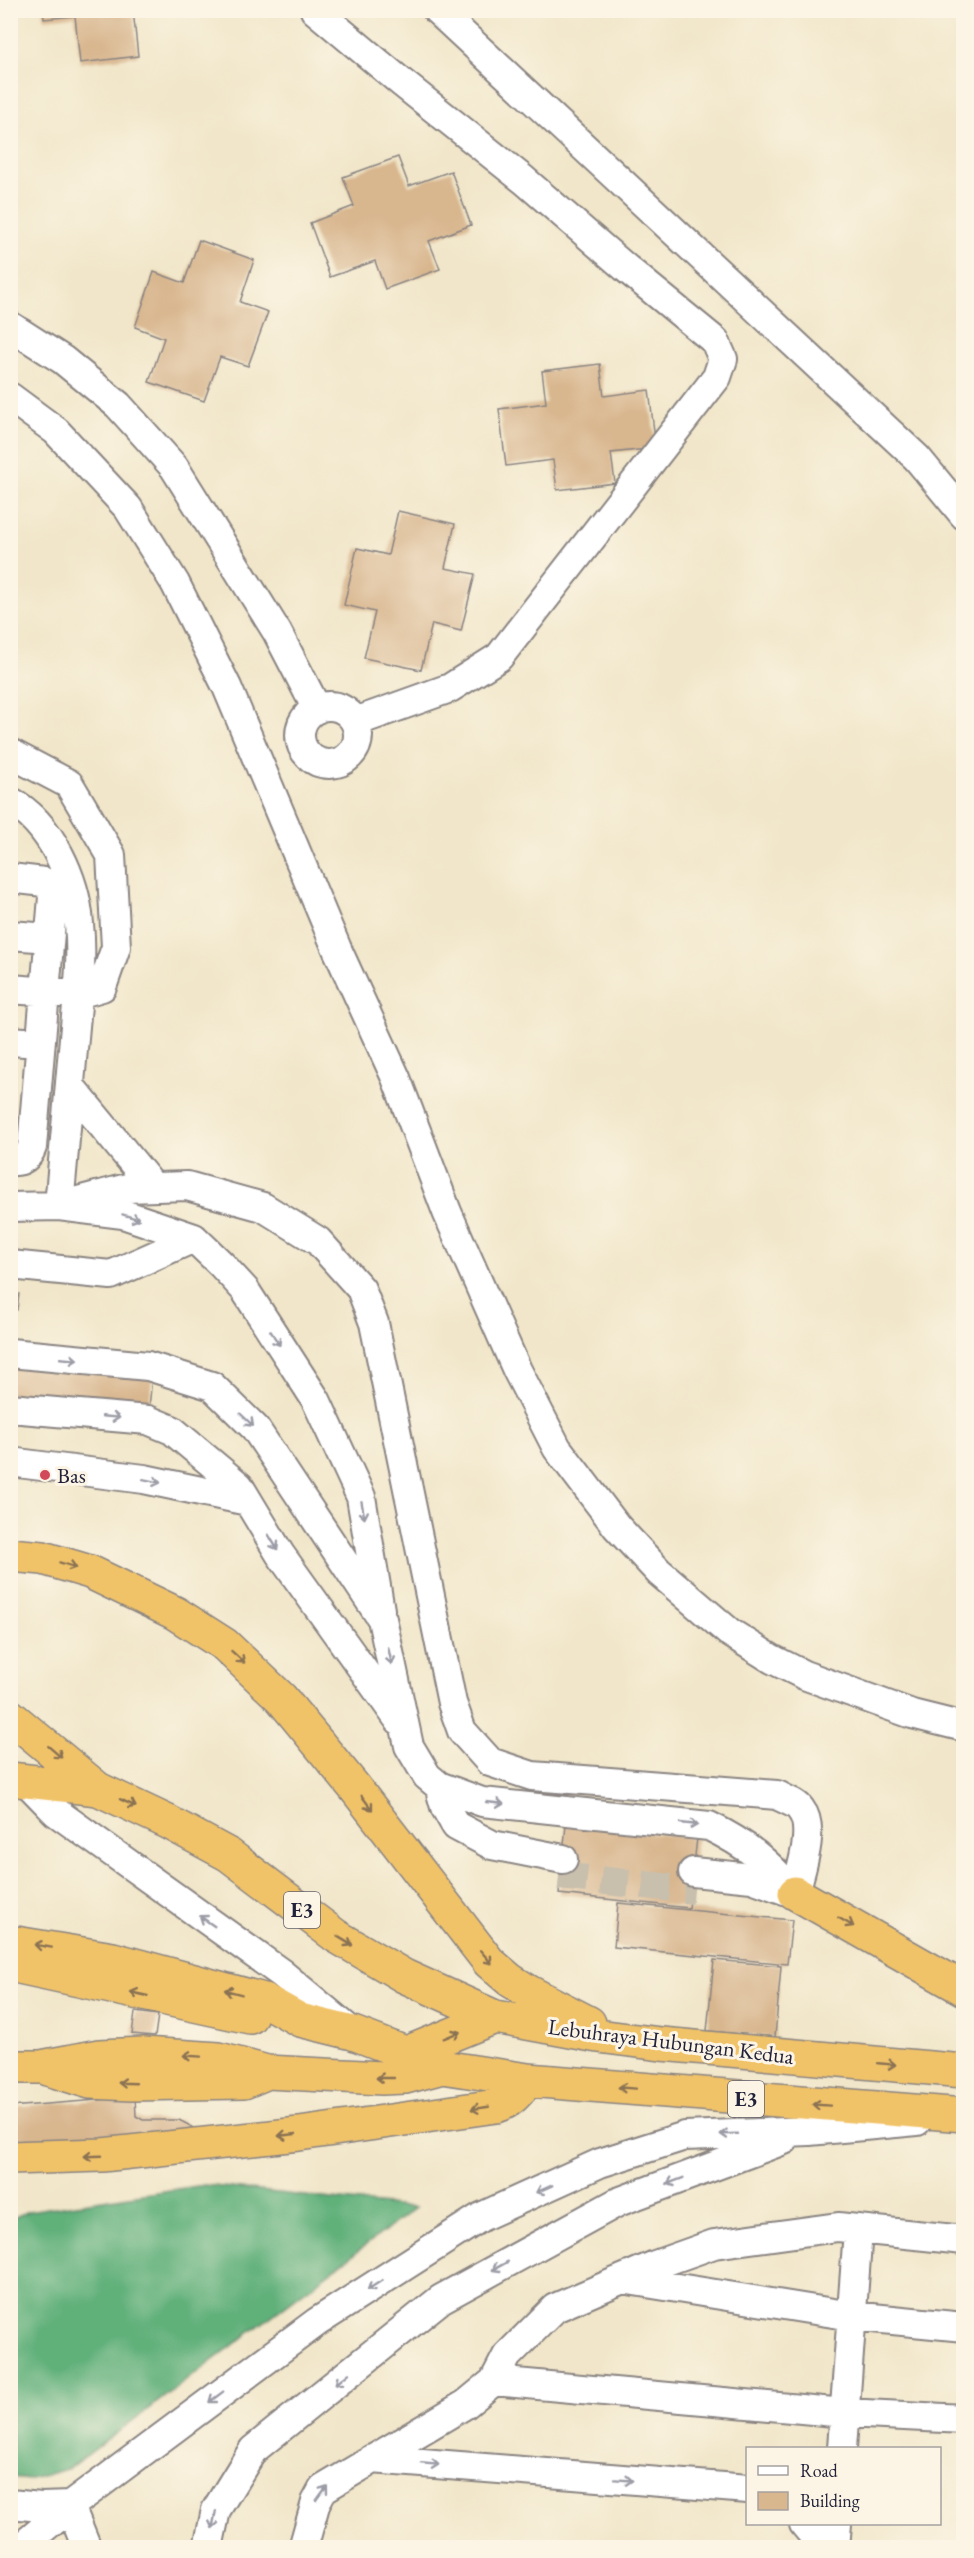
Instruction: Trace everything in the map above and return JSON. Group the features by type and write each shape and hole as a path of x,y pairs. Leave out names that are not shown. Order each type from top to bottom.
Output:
{"highway":[{"path":"11,1556 43,1558 90,1572 175,1613 225,1645 281,1698 355,1788 489,1962 529,1992 589,2022 598,2037"},
{"path":"10,1716 98,1789"},
{"name":"Lebuhraya Hubungan Kedua","path":"18,1780 98,1789 168,1822 229,1856 336,1936 404,1976 495,2017 598,2037 963,2071"},
{"path":"795,1893 963,1989"},
{"name":"E3","path":"10,1941 124,1962 264,2000 300,2020 353,2033 409,2052 442,2067 528,2080"},
{"path":"10,1965 267,2021 300,2020"},
{"path":"409,2052 495,2017"},
{"path":"26,2067 99,2056 144,2054 219,2059 267,2072 405,2078 442,2067"},
{"path":"10,2158 102,2156 299,2134 496,2106 514,2097 528,2080"},
{"name":"Lebuhraya Hubungan Kedua","path":"528,2080 963,2116"}],"street":[{"path":"315,10 524,180 715,341 723,359 717,378 499,657 450,688 355,722"},
{"path":"437,10 916,458 963,515"},
{"path":"10,326 63,360 118,405 174,467 277,632 317,709"},
{"path":"10,397 56,431 128,508 175,583 227,687 337,949 396,1078 447,1212 517,1370 557,1448 617,1527 659,1572 729,1632 772,1659 814,1679 912,1714 963,1726"},
{"path":"324,706 339,708 355,722 357,742 351,754 340,762 320,762 309,755 302,744 303,723 311,712 324,706"},
{"path":"259,762 302,744"},
{"path":"10,753 69,784 111,855 116,946 102,987 78,994 10,989"},
{"path":"10,801 29,816 51,840 64,862 79,923 78,994 59,1206"},
{"path":"10,878 38,880 49,886 53,897 40,1043 23,1097 30,1153 21,1161 10,1161"},
{"path":"10,934 49,938"},
{"path":"10,1041 40,1043"},
{"path":"70,1086 153,1187"},
{"path":"59,1206 126,1188 187,1186 263,1207 318,1241 361,1289 374,1323 452,1703 462,1731 490,1762 532,1776 621,1785 777,1795 801,1809 808,1826 805,1852 795,1893"},
{"path":"10,1207 59,1206 123,1214 194,1238 245,1290 316,1400 361,1497 382,1619 405,1730 409,1746 427,1776 440,1786 482,1802 709,1826 729,1835 765,1860 795,1893"},
{"path":"10,1264 111,1275 194,1238"},
{"path":"10,1353 148,1366 212,1386 255,1428 382,1619"},
{"path":"10,1408 148,1420 172,1430 239,1486 280,1554 405,1730"},
{"path":"10,1461 144,1479 248,1501"},
{"path":"18,1780 56,1812 281,1973 353,2033"},
{"path":"440,1786 445,1807 456,1826 492,1845 561,1867"},
{"path":"693,1881 752,1878 795,1893"},
{"path":"20,2547 70,2506 316,2322 481,2217 600,2163 686,2136 808,2131 963,2116"},
{"path":"208,2547 216,2510 253,2450 441,2299 618,2202 808,2131"},
{"path":"303,2547 316,2502 323,2489 466,2404 494,2381 507,2356 555,2308 620,2279 714,2244 838,2228 963,2240"},
{"path":"842,2447 858,2230"},
{"path":"620,2279 852,2316 963,2327"},
{"path":"494,2381 845,2413 963,2419"},
{"path":"372,2459 746,2489"},
{"path":"10,2504 41,2507 70,2506"},
{"path":"70,2506 87,2547"},
{"path":"806,2525 824,2547"},
{"path":"835,2547 837,2525"}],"green space":[{"path":"204,2185 415,2208 70,2468 31,2479 11,2477 11,2219 28,2211"}],"building":[{"path":"43,10 133,10 138,56 80,63 75,16 44,19"},
{"path":"398,157 409,186 451,171 471,225 429,241 440,269 385,289 375,261 330,277 310,223 354,206 343,177"},
{"path":"199,240 254,260 240,302 268,312 248,366 220,357 204,401 149,382 164,338 135,327 154,272 184,283"},
{"path":"600,364 604,396 649,390 656,448 611,453 615,483 557,490 553,460 506,466 499,409 546,403 542,371"},
{"path":"398,511 455,524 445,568 475,574 461,631 432,624 421,670 364,658 375,612 344,605 357,548 388,555"},
{"path":"10,1293 19,1294 17,1310 10,1310"},
{"path":"10,1365 152,1377 149,1409 10,1396"},
{"path":"566,1825 697,1838 689,1908 559,1894"},
{"path":"618,1903 792,1920 787,1964 614,1947"},
{"path":"714,1960 781,1966 775,2037 707,2031"},
{"path":"135,2012 158,2015 155,2036 132,2034"},
{"path":"135,2097 136,2116 143,2120 179,2120 214,2138 10,2145 10,2107"}],"tunnel":[{"path":"559,1876 694,1890"}],"place":[{"name":"Bas","path":"45,1475"}]}
